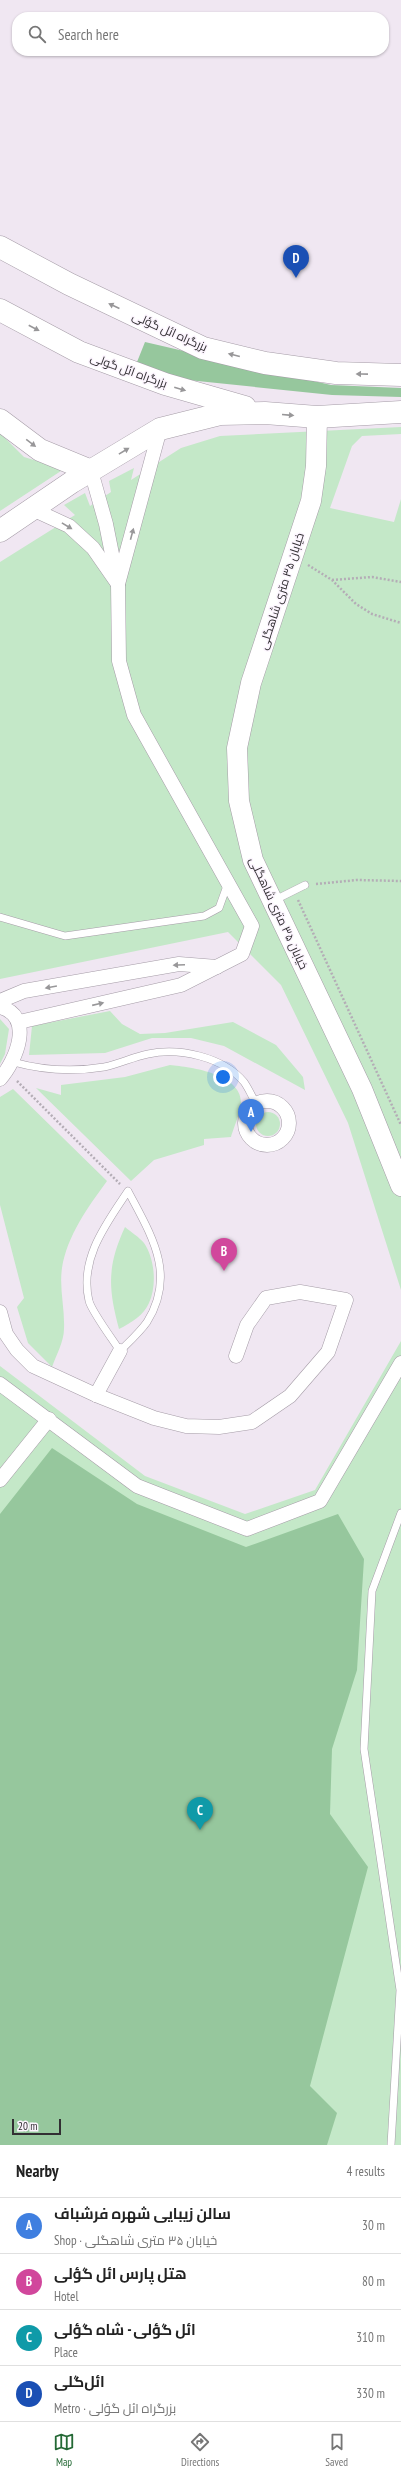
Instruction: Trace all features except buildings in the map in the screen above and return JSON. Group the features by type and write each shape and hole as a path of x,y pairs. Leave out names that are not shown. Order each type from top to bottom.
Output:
{"highway":[{"name":"بزرگراه ائل گؤلی","path":"0,247 69,284 204,348 265,363 336,373 401,374"},
{"name":"بزرگراه ائل گولی","path":"0,310 79,352 165,384 264,413"},
{"path":"0,531 91,471 160,429 220,414 264,413 317,417 401,412"},
{"path":"0,420 40,450 91,471"}],"street":[{"name":"خیابان ۳۵ متری شاهگلی","path":"317,417 316,466 311,500 251,683 237,748 240,808 253,860 362,1089 401,1186"},
{"path":"118,584 160,429"},
{"path":"19,1022 181,985 242,954 252,926 134,716 119,661 118,584 106,524 91,471"},
{"path":"32,509 69,526 93,548 118,584"},
{"path":"0,1001 24,991 179,964 218,967"},
{"path":"0,1007 9,1009 19,1022 19,1042 7,1071"},
{"path":"0,1312 6,1334 17,1350 33,1366 96,1395 154,1418 186,1426 219,1427 252,1422 290,1396 328,1352 346,1300 300,1292 266,1298 247,1324 236,1356"},
{"path":"96,1395 120,1351"},
{"path":"0,1384 49,1419 136,1486 247,1530 320,1501 401,1363"},
{"path":"0,1480 49,1419"}],"lane":[{"path":"0,917 65,936 204,916 219,908 228,883"},
{"path":"273,901 305,885"},
{"path":"7,1071 35,1068 67,1070 104,1067 150,1053 181,1052 214,1060 243,1082 256,1103"},
{"path":"128,1192 152,1237 162,1272 159,1298 146,1323 120,1351 89,1302 87,1274 96,1240 128,1192"},
{"path":"391,2145 400,1990 364,1749 372,1591 401,1514"}],"path":[{"path":"293,556 332,580 356,604 372,614 401,623"},
{"path":"332,580 372,577 401,582"},
{"path":"305,885 358,880 401,881"},
{"path":"294,891 401,1125"},
{"path":"7,1071 128,1192"}],"green space":[{"path":"145,342 331,385 401,388 401,397 332,395 178,379 137,362"},
{"path":"401,427 401,434 362,436 352,446 330,508 394,522 401,499 401,1290 348,1123 281,985 228,932 0,979 0,562 75,515 64,505 85,493 90,506 111,492 109,481 134,468 131,480 181,448 220,436"},
{"path":"0,433 24,457 64,469 0,511"},
{"path":"110,1011 122,1024 140,1034 165,1033 233,1022 276,1045 303,1077 305,1090 224,1046 191,1038 152,1038 105,1053 29,1055 32,1026"},
{"path":"0,1019 9,1029 5,1054 0,1064"},
{"path":"170,1065 202,1070 225,1079 234,1086 240,1094 241,1105 231,1137 204,1139 204,1145 154,1160 131,1181 36,1088 61,1095 61,1085 125,1077"},
{"path":"13,1089 107,1181 79,1222 68,1245 61,1276 64,1334 52,1367 28,1343 17,1307 24,1298 0,1205 0,1097"},
{"path":"268,1112 276,1116 280,1124 276,1132 268,1136 260,1132 256,1124 260,1116"},
{"path":"125,1227 142,1241 148,1249 153,1265 154,1281 152,1296 147,1307 137,1318 119,1329 111,1289 111,1277 115,1254"},
{"path":"401,1341 401,2145 0,2145 0,1366 145,1476 245,1514 315,1490"},
{"path":"52,1448 137,1504 246,1547 338,1514 364,1559 357,1670 332,1749 330,1814 368,1867 310,2086 337,2113 327,2145 0,2145 0,1514"}],"place":[{"name":"ائل‌گلی","path":"296,278"},
{"name":"سالن زیبایی شهره فرشباف","path":"251,1132"},
{"name":"هتل پارس ائل گؤلی","path":"224,1271"},
{"name":"ائل گؤلی - شاه گؤلی","path":"200,1830"}]}
